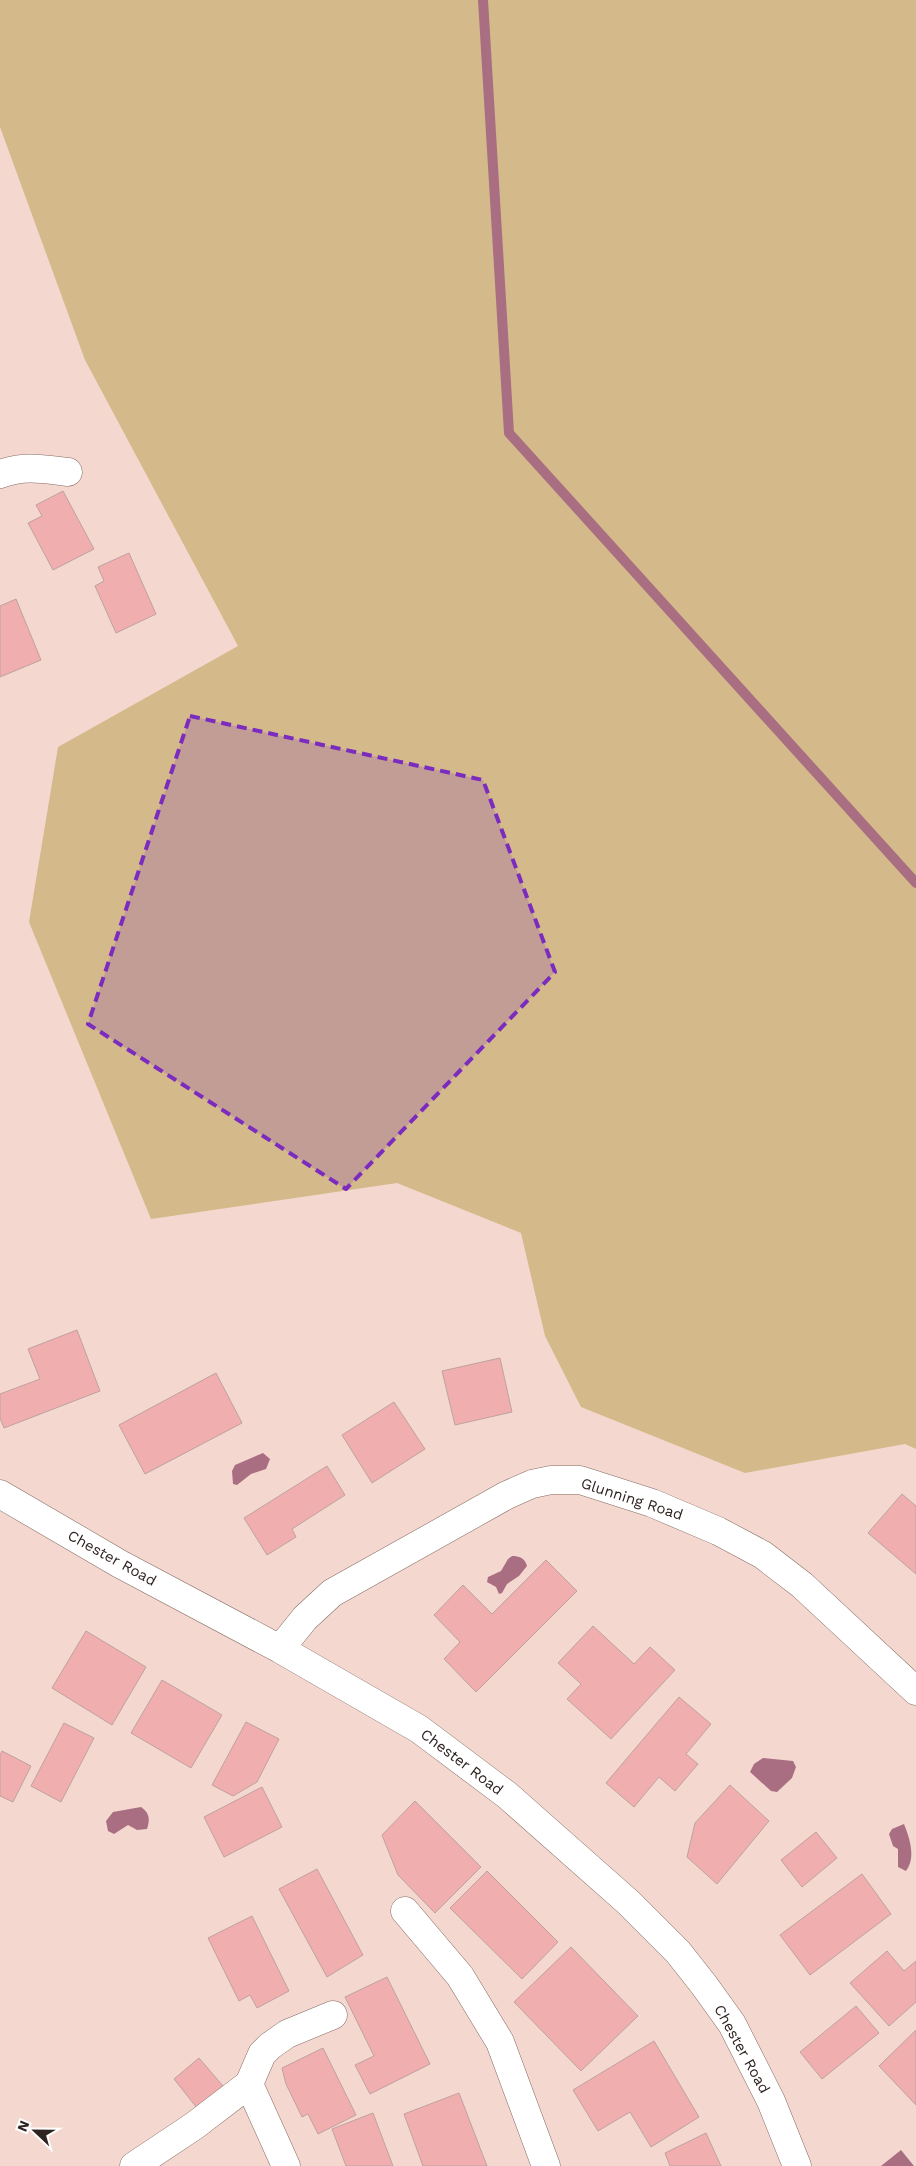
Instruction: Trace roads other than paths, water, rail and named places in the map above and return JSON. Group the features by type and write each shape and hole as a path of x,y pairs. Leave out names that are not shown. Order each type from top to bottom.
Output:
{"street":[{"path":"0,474 24,468 68,472"},
{"name":"Glunning Road","path":"280,1649 305,1618 332,1594 507,1494 532,1484 567,1479 590,1483 652,1502 718,1530 763,1555 802,1585 916,1691"},
{"name":"Chester Road","path":"0,1494 120,1564 280,1649 420,1729 507,1795 628,1902 678,1952 704,1985 732,2024 771,2101 797,2166"},
{"path":"405,1911 460,1976 500,2042 546,2166"},
{"path":"134,2166 194,2126 249,2084 262,2054 270,2046 287,2034 333,2015"},
{"path":"249,2084 286,2166"}],"waterway":[{"path":"483,0 509,433 916,883"}]}
